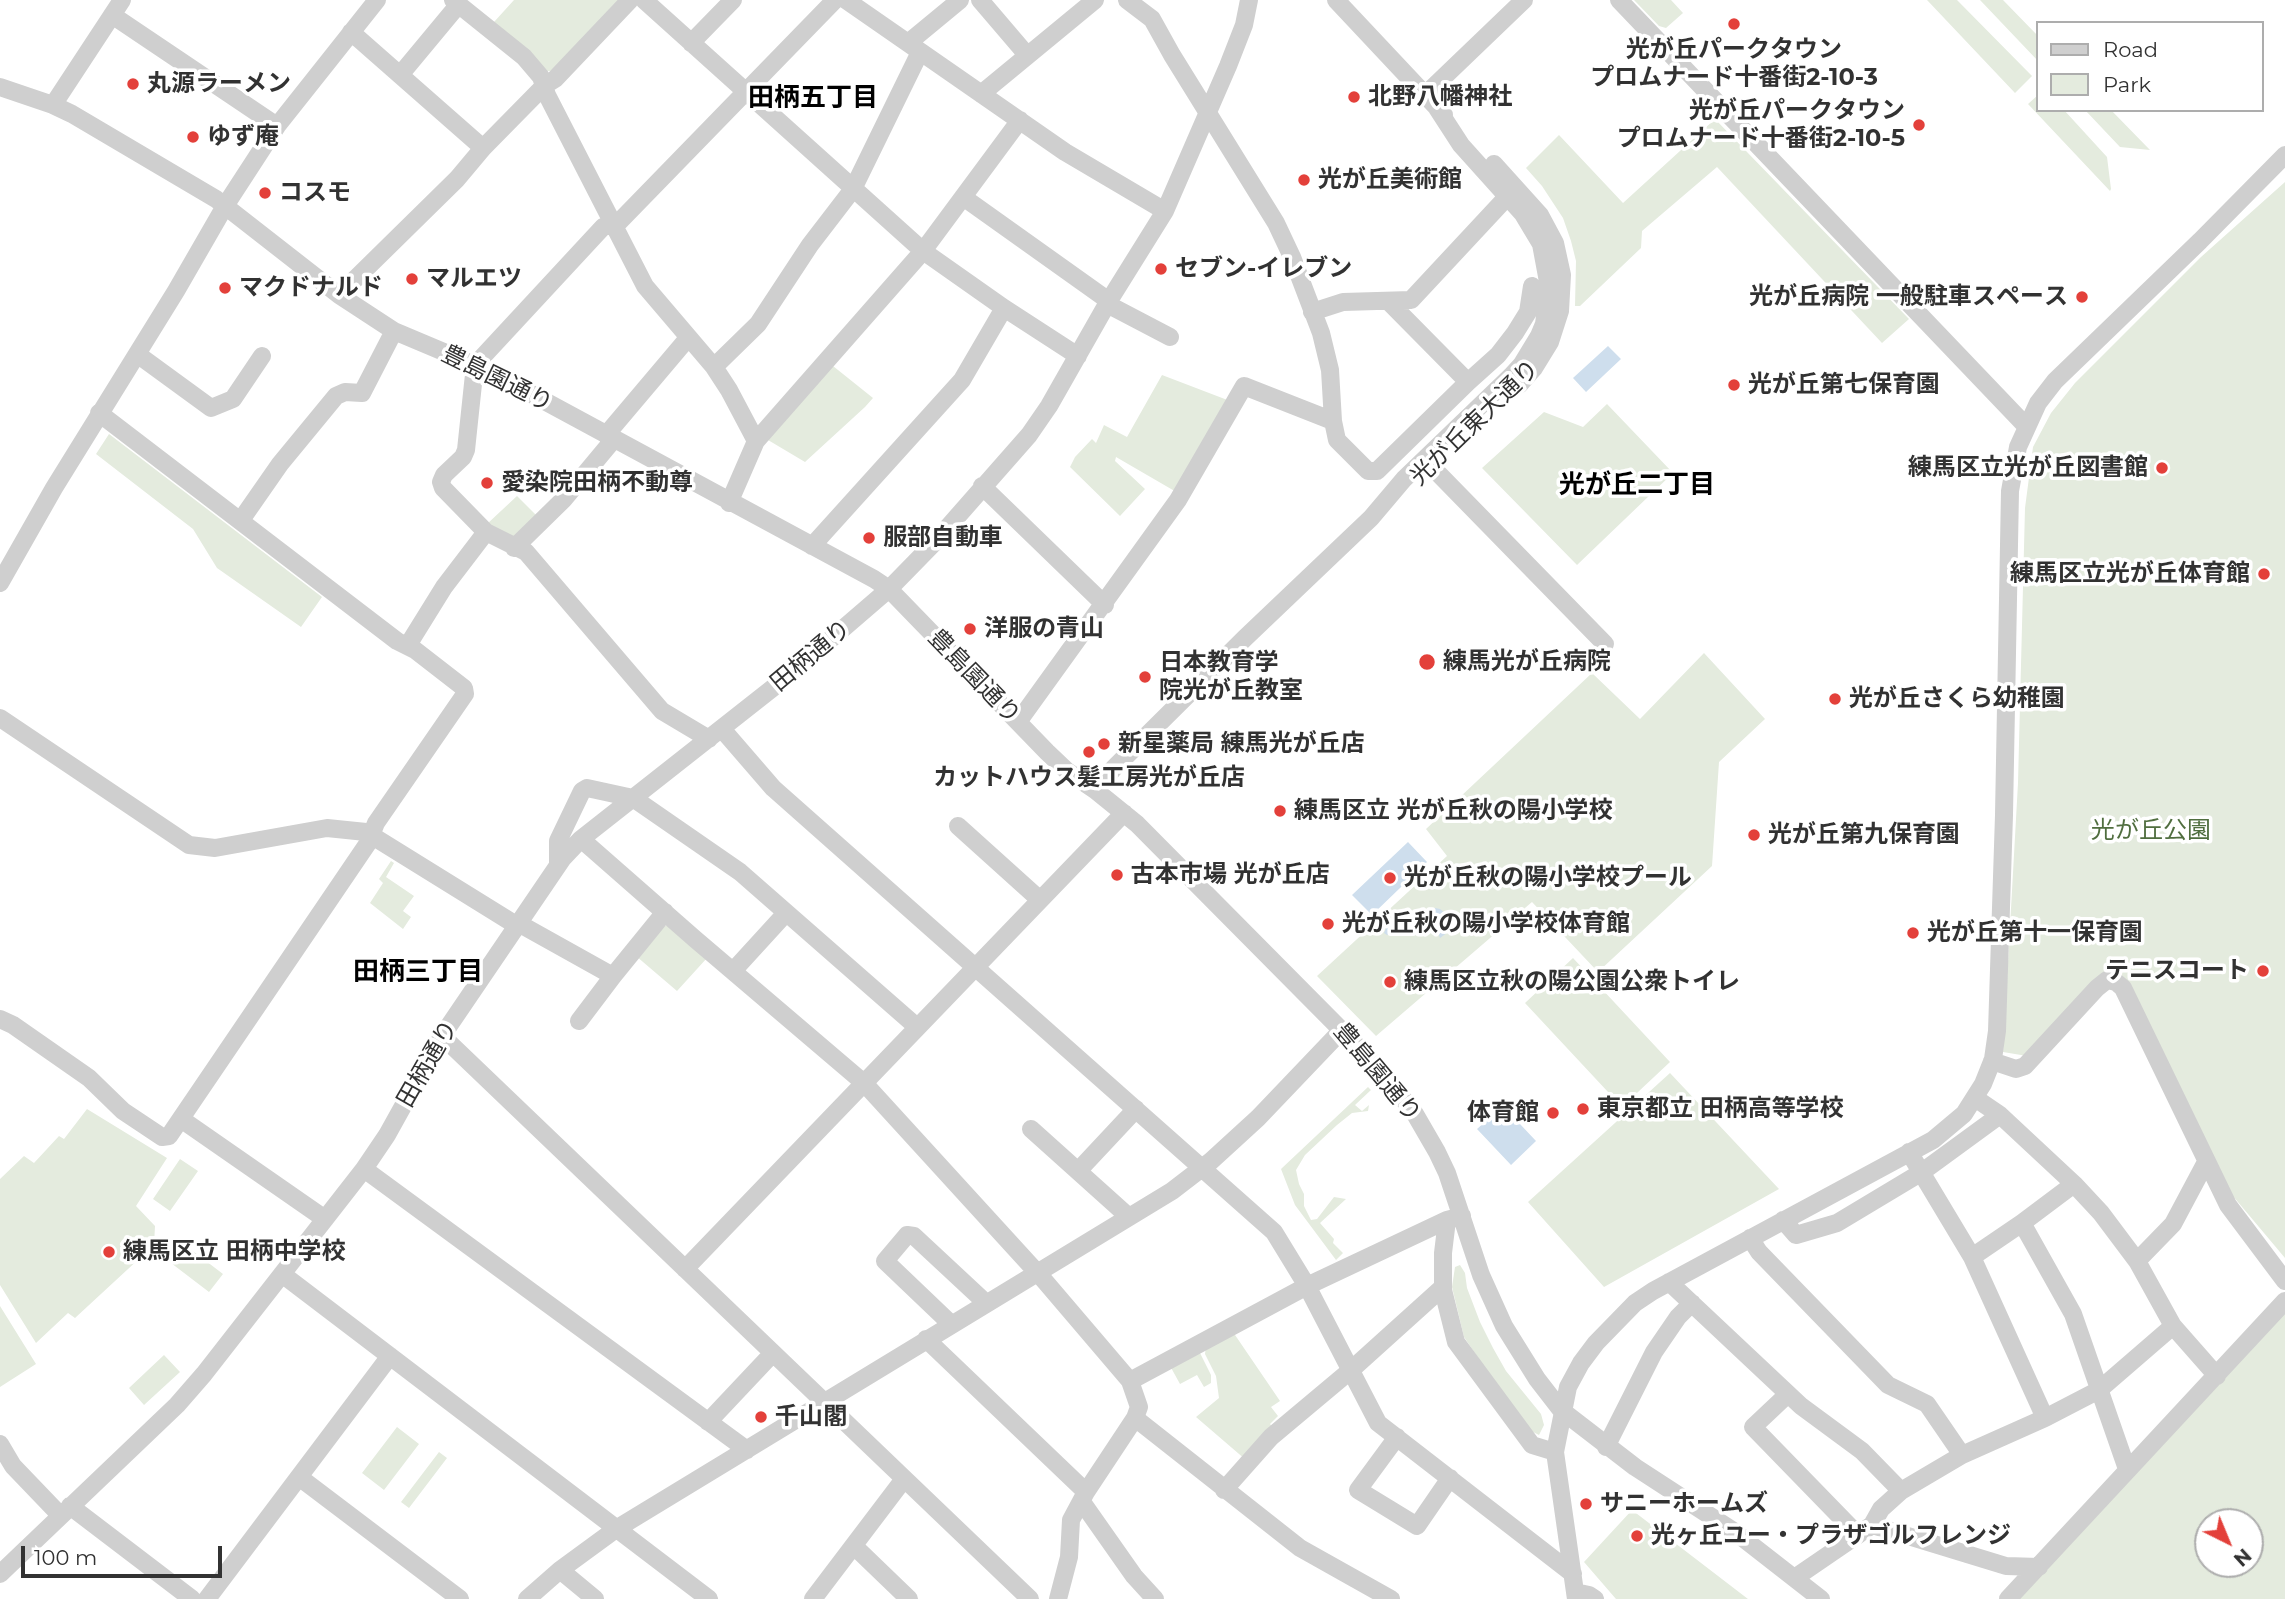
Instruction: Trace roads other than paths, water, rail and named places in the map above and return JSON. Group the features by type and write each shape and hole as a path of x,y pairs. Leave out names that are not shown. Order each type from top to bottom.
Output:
{"street":[{"path":"0,583 99,413 176,291 225,206 277,126 377,0"},
{"path":"339,295 457,179 483,148 544,86 555,79 629,0"},
{"path":"645,0 923,251 1078,356"},
{"path":"691,43 733,0"},
{"path":"835,0 618,223 603,227 475,365 466,450 441,482 443,488 486,532 526,552 660,709 715,734 1274,1231 1307,1286 1378,1423 1573,1574"},
{"path":"846,0 1065,152 1165,211"},
{"path":"714,367 758,324 810,245 853,188 914,48 960,0"},
{"path":"980,0 1027,55"},
{"path":"981,94 1095,0"},
{"path":"1127,0 1152,19 1276,223 1321,333 1330,370 1336,440 1368,471 1377,471 1498,355 1528,313 1532,286"},
{"name":"田柄通り","path":"0,1574 186,1395 282,1274 364,1169 388,1133 442,1036 558,864 582,839 824,646 889,589 943,534 1036,426 1165,211 1244,25 1249,0"},
{"name":"光が丘東大通り","path":"1095,790 1245,638 1371,518 1432,467 1534,368 1544,356 1556,327 1562,275 1555,243 1540,215 1469,137 1431,102 1336,0"},
{"path":"1431,102 1524,0"},
{"path":"1619,0 2026,426"},
{"path":"400,75 456,2 523,57 541,77 645,286 714,367 757,441"},
{"path":"53,105 117,7 277,126"},
{"path":"351,32 483,148"},
{"name":"豊島園通り","path":"0,87 53,105 91,124 225,206 339,295 394,331 475,365 889,589 1067,771 1124,813 1380,1069 1415,1114 1437,1152 1455,1218 1504,1326 1537,1380 1561,1410 1606,1447 1735,1532 1821,1599"},
{"name":"光が丘東大通り","path":"1371,518 1404,479 1522,364 1544,324 1549,288 1541,244 1534,230 1461,145 1431,102"},
{"path":"729,503 757,441 923,251 1020,120"},
{"path":"1595,1599 1589,1595 1576,1595 1555,1452 1561,1410 1568,1387 1596,1343 1635,1303 1949,1128 1964,1114 1975,1098 1992,1061 1997,1031 2010,491 2018,447 2038,403 2055,381 2285,155"},
{"path":"964,197 1108,303 1170,337"},
{"path":"1312,312 1343,302 1411,300 1507,197"},
{"path":"1388,301 1468,382"},
{"path":"812,546 962,380 1004,308"},
{"path":"1528,313 1544,324"},
{"path":"241,520 280,464 336,396 345,392 362,393 394,331"},
{"path":"514,548 564,499 688,338"},
{"path":"137,354 211,408 233,399 262,356"},
{"path":"1018,722 1105,605 1178,500 1244,386 1333,421"},
{"path":"3,1025 89,1078 123,1111 162,1137 169,1136 352,866 376,823 465,694 464,688 99,413"},
{"path":"1421,428 1439,445"},
{"path":"1432,467 1605,644"},
{"path":"982,486 1105,605"},
{"path":"408,646 444,587 486,532"},
{"path":"0,718 188,845 215,848 327,828 361,830 517,924 613,976"},
{"path":"558,864 558,841 582,791 587,788 633,798 740,872 917,1027"},
{"path":"685,1269 1124,813"},
{"path":"958,826 1039,899"},
{"path":"582,839 864,1083 1037,1273 1130,1381 1139,1407 1135,1418 1071,1520 1069,1558 1058,1599"},
{"path":"579,1021 665,912"},
{"path":"733,971 786,913"},
{"path":"1992,1061 2016,1069 2025,1066 2097,988 2107,980 2116,982 2123,988 2228,1205 2285,1281"},
{"path":"527,1599 560,1570 616,1529 1172,1191 1258,1118 1342,1030"},
{"path":"442,1036 1030,1599"},
{"path":"1975,1098 2000,1115 2101,1213 2137,1261 2173,1326 2217,1376"},
{"path":"1078,1171 1136,1109"},
{"path":"1783,1220 1796,1235 1837,1223 1922,1172 2000,1115"},
{"path":"181,1119 325,1219"},
{"path":"1031,1129 1129,1217"},
{"path":"1909,1152 1972,1257 2045,1418"},
{"path":"2137,1261 2173,1224 2206,1162"},
{"path":"364,1169 747,1450"},
{"path":"1972,1257 2074,1184"},
{"path":"1130,1381 1307,1286 1455,1218"},
{"path":"1455,1218 1443,1253 1443,1287 1455,1342 1532,1445 1555,1452"},
{"path":"2022,1223 2073,1314 2127,1469"},
{"path":"951,1324 884,1261 907,1236 914,1236 986,1303"},
{"path":"1750,1238 1759,1252 1888,1385 1927,1404 1962,1455"},
{"path":"282,1274 709,1599"},
{"path":"1670,1282 1801,1406 1862,1451 1901,1491"},
{"path":"1224,1490 1271,1437 1443,1287"},
{"path":"2008,1599 2285,1301"},
{"path":"1606,1447 1659,1345 1678,1317 1692,1303"},
{"path":"1796,1577 1865,1530 1881,1509 1901,1491 1962,1455 2045,1418 2099,1390 2173,1326"},
{"path":"926,1339 1084,1497 1134,1576 1155,1599"},
{"path":"708,1422 773,1353"},
{"path":"208,1599 390,1356"},
{"path":"1788,1394 1753,1427 1865,1530 2006,1566 2039,1567"},
{"path":"1135,1418 1300,1548 1391,1599"},
{"path":"1397,1437 1358,1490 1417,1526 1450,1478"},
{"path":"0,1444 13,1466 65,1511 192,1599"},
{"path":"299,1478 460,1599"},
{"path":"813,1599 904,1479"},
{"path":"854,1546 909,1599"},
{"path":"560,1570 595,1599"}],"water":[{"path":"1608,346 1621,359 1586,392 1573,378"},
{"name":"光が丘秋の陽小学校プール","path":"1408,842 1427,862 1372,915 1352,895"},
{"path":"1435,908 1454,921 1452,929 1440,938 1437,930 1431,926 1402,936 1394,932 1387,935 1384,933 1387,926 1398,916 1408,920 1429,918 1431,914 1427,910"},
{"path":"1503,1106 1536,1141 1511,1165 1477,1129"}],"place":[{"name":"光が丘パークタウン プロムナード十番街2-10-3","path":"1734,24"},
{"name":"丸源ラーメン","path":"133,84"},
{"name":"北野八幡神社","path":"1354,97"},
{"name":"光が丘パークタウン プロムナード十番街2-10-5","path":"1919,125"},
{"name":"ゆず庵","path":"193,137"},
{"name":"光が丘美術館","path":"1304,180"},
{"name":"コスモ","path":"265,193"},
{"name":"セブン-イレブン","path":"1161,269"},
{"name":"マルエツ","path":"412,279"},
{"name":"マクドナルド","path":"225,288"},
{"name":"光が丘病院 一般駐車スペース","path":"2082,297"},
{"name":"光が丘第七保育園","path":"1734,385"},
{"name":"練馬区立光が丘図書館","path":"2162,468"},
{"name":"愛染院田柄不動尊","path":"487,483"},
{"name":"服部自動車","path":"869,538"},
{"name":"練馬区立光が丘体育館","path":"2264,574"},
{"name":"洋服の青山","path":"970,629"},
{"name":"練馬光が丘病院","path":"1427,662"},
{"name":"日本教育学 院光が丘教室","path":"1145,677"},
{"name":"光が丘さくら幼稚園","path":"1835,699"},
{"name":"新星薬局 練馬光が丘店","path":"1104,744"},
{"name":"カットハウス髪工房光が丘店","path":"1089,752"},
{"name":"練馬区立 光が丘秋の陽小学校","path":"1280,811"},
{"name":"光が丘第九保育園","path":"1754,835"},
{"name":"古本市場 光が丘店","path":"1117,875"},
{"name":"光が丘秋の陽小学校プール","path":"1390,878"},
{"name":"光が丘秋の陽小学校体育館","path":"1328,924"},
{"name":"光が丘第十一保育園","path":"1913,933"},
{"name":"テニスコート","path":"2263,971"},
{"name":"練馬区立秋の陽公園公衆トイレ","path":"1390,982"},
{"name":"東京都立 田柄高等学校","path":"1583,1109"},
{"name":"体育館","path":"1553,1113"},
{"name":"練馬区立 田柄中学校","path":"109,1252"},
{"name":"千山閣","path":"761,1417"},
{"name":"サニーホームズ","path":"1586,1504"},
{"name":"光ヶ丘ユー・プラザゴルフレンジ","path":"1637,1536"}],"district":[{"name":"田柄五丁目","path":"813,98"},
{"name":"光が丘二丁目","path":"1637,485"},
{"name":"田柄三丁目","path":"418,972"}],"park label":[{"name":"光が丘公園","path":"2151,831"}]}
